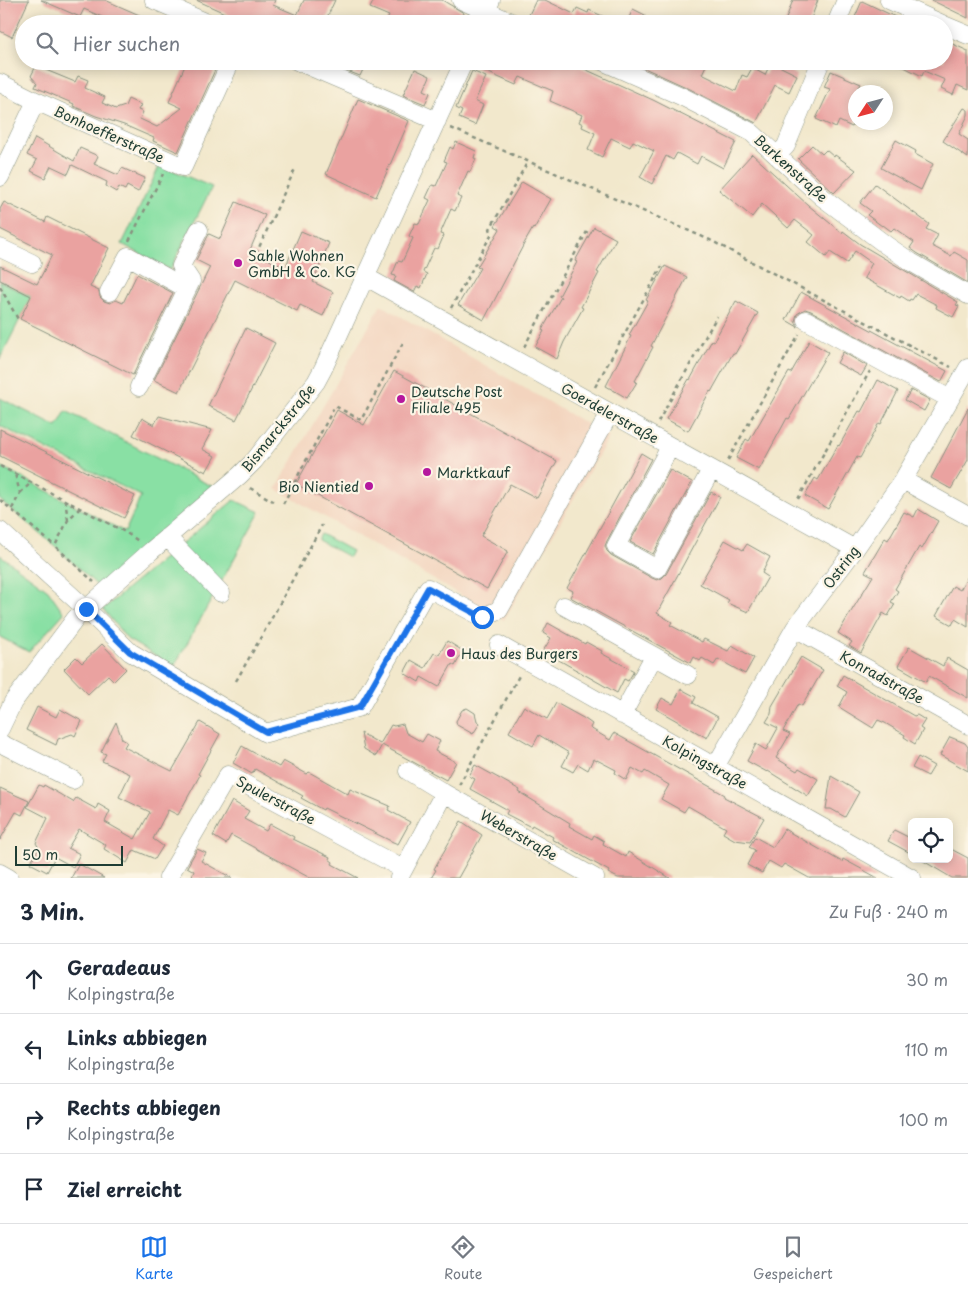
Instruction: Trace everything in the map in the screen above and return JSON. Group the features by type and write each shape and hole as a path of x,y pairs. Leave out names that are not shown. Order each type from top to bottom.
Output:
{"street":[{"path":"154,0 189,15"},
{"path":"461,0 486,12"},
{"path":"840,15 846,0"},
{"path":"889,0 923,15"},
{"path":"953,28 968,35"},
{"path":"176,164 226,70"},
{"path":"318,70 437,121"},
{"name":"Bismarckstraße","path":"0,729 13,702 76,618 151,550 240,475 254,461 297,407 323,369 460,70"},
{"name":"Barkenstraße","path":"622,70 681,96 751,132 822,197 910,262 968,295"},
{"path":"777,156 786,146 817,70"},
{"name":"Bonhoefferstraße","path":"0,83 176,164"},
{"path":"0,177 36,101"},
{"path":"139,387 191,281 181,266 199,230"},
{"path":"0,248 32,263"},
{"path":"109,292 128,256 188,288"},
{"name":"Goerdelerstraße","path":"366,277 854,549"},
{"path":"806,320 950,399"},
{"name":"Ostring","path":"715,767 796,628 903,480 966,371"},
{"path":"0,531 130,652 266,732 360,707 428,588 482,617 498,610 610,414"},
{"path":"670,447 616,546 657,569 716,472"},
{"path":"903,480 968,516"},
{"path":"167,537 221,593"},
{"path":"564,606 688,675"},
{"name":"Konradstraße","path":"796,628 968,725"},
{"name":"Kolpingstraße","path":"499,645 912,878"},
{"path":"622,715 654,656"},
{"path":"0,743 73,780"},
{"name":"Weberstraße","path":"408,770 448,795 595,878"},
{"name":"Spulerstraße","path":"168,878 228,775 401,873"},
{"path":"401,873 448,795"},
{"path":"0,873 8,878"}],"path":[{"path":"437,121 710,240 966,371"},
{"path":"444,321 492,232 490,229 528,161"},
{"path":"128,256 123,253 176,164"},
{"path":"256,254 295,169"},
{"path":"517,361 589,228"},
{"path":"587,401 662,266"},
{"path":"0,287 19,321"},
{"path":"651,436 717,316"},
{"path":"716,472 806,320"},
{"path":"283,504 335,406 361,420 404,341"},
{"path":"790,513 876,359"},
{"path":"0,466 125,532 151,550"},
{"path":"15,474 20,493"},
{"path":"12,509 20,493 32,482"},
{"path":"247,486 273,501"},
{"path":"0,500 56,546 104,592"},
{"path":"65,500 68,520"},
{"path":"56,546 68,520 80,508"},
{"path":"236,681 322,524"},
{"path":"448,795 527,662"}],"shaded area":[{"path":"381,305 609,437 504,620 276,489"}],"green space":[{"path":"160,165 212,187 170,270 122,244"},
{"path":"0,281 31,297 0,359"},
{"path":"0,398 57,427 66,411 221,491 104,592 55,546 0,500 0,466 125,532 141,496 0,426"},
{"path":"234,500 260,512 174,667 127,639 103,609"},
{"path":"321,534 352,551 349,557 318,540"},
{"path":"0,555 48,590 64,613 29,652 0,637"}],"building":[{"path":"0,0 29,0 22,15 15,15 15,30 12,37 0,31"},
{"path":"41,0 105,0 139,15 98,15 84,9 81,15 75,15"},
{"path":"196,0 275,0 273,5 297,15 229,15"},
{"path":"304,0 335,0 328,15 297,15"},
{"path":"374,0 442,0 464,13 463,15 387,15 370,8"},
{"path":"536,0 545,0 574,14 577,8 588,13 589,10 600,15 529,15"},
{"path":"793,0 818,0 812,15 787,15"},
{"path":"931,0 968,0 968,18"},
{"path":"862,1 891,15 856,15"},
{"path":"633,9 645,15 630,15"},
{"path":"953,44 968,51 968,90 957,85 953,95 941,89 945,80 924,71 922,76 910,70 953,70"},
{"path":"34,70 46,70 75,82 78,76 88,80 85,88 105,97 102,103 116,109 125,106 128,99 141,105 138,110 143,112 140,119 157,127 182,108 169,102 183,70 215,70 178,152 153,141 154,138 124,125 96,116 35,87 37,83 31,76"},
{"path":"345,70 363,70 360,76"},
{"path":"415,70 430,76 424,90 430,93 425,104 403,95"},
{"path":"482,70 587,70 653,100 736,142 723,168 701,156 697,164 677,153 673,160 666,156 652,184 640,177 654,151 633,141 630,147 611,138 602,157 588,150 595,133 582,127 583,124 579,122 582,115 550,101 553,91 520,77 516,85"},
{"path":"649,70 704,70 702,74 736,91 742,75 747,77 751,70 756,70 765,75 767,70 787,70 797,75 789,92 775,85 756,123"},
{"path":"472,71 486,77 475,101 483,105 475,125 459,118 462,111 456,108"},
{"path":"831,71 861,84 848,85 848,125 839,121 836,128 816,119 830,89 824,87"},
{"path":"358,99 409,121 376,197 326,174"},
{"path":"964,108 968,110 968,115 959,134 968,140 968,158 943,141"},
{"path":"35,138 74,161 80,148 98,156 94,164 118,175 122,168 145,178 138,192 127,186 125,190 119,187 116,192 106,186 107,182 72,165 68,174 51,166 45,178 31,171 37,160 27,155"},
{"path":"896,140 916,151 915,154 933,164 921,190 881,168"},
{"path":"456,142 476,151 474,158 476,159 470,172 468,171 457,196 461,198 455,211 451,209 440,234 444,235 438,249 434,248 423,272 427,274 421,288 417,286 414,292 394,281 396,276 392,275 398,261 402,262 413,238 409,236 415,223 419,224 430,200 426,198 432,185 436,186 447,162 444,161 450,147 453,149"},
{"path":"812,145 822,154 826,150 856,170 834,193 798,159"},
{"path":"752,154 842,233 843,231 860,244 958,302 956,305 959,306 953,317 936,308 937,305 916,294 909,301 864,278 872,263 855,251 847,263 830,252 826,257 808,242 814,235 795,220 788,228 762,204 752,217 719,190"},
{"path":"522,182 551,199 525,242 484,320 458,305 480,268 477,267 500,229 495,226"},
{"path":"875,184 929,224 926,229 938,235 932,246 951,256 954,252 968,260 968,283 910,248 914,242 894,228 891,231 867,215 871,211 860,203"},
{"path":"4,202 45,222 47,217 109,248 90,287 99,291 100,297 104,301 110,303 116,300 123,303 137,274 173,293 133,375 20,319 31,296 0,280 0,266 37,284 52,255 0,229 0,209"},
{"name":"Sahle Wohnen GmbH & Co. KG","path":"236,202 265,215 250,250 285,268 301,231 329,243 313,282 333,292 323,316 300,305 297,311 235,280 179,392 154,380 210,267 196,260 209,234 220,239"},
{"path":"594,227 616,239 597,272 599,273 581,307 583,308 557,359 535,347 544,331 542,330 561,297 559,296 577,262 575,261"},
{"path":"665,266 687,277 651,346 653,347 635,381 637,382 627,398 606,386 631,336 629,335 648,301 646,300"},
{"path":"801,292 947,371 941,382 811,311 805,309 797,314 795,321 798,327 786,320"},
{"path":"736,301 758,313 688,431 666,419"},
{"path":"246,328 275,343 236,420 208,406"},
{"path":"809,341 828,352 789,419 787,418 759,470 736,458 746,439 749,441"},
{"path":"843,352 867,366 861,376 837,363"},
{"name":"Marktkauf","path":"394,371 557,461 537,498 510,484 481,536 508,551 487,589 296,484 337,410 364,425"},
{"path":"878,380 898,391 881,424 879,423 860,458 857,457 828,509 805,496 815,478 818,480 859,411 861,412"},
{"path":"911,390 930,400 924,411 905,400"},
{"path":"968,408 968,460 951,489 931,478"},
{"path":"159,416 212,430 202,449 215,456 206,472 133,435 142,418 154,425"},
{"path":"0,429 135,496 124,518 0,456"},
{"path":"641,453 651,459 607,541 605,546 607,551 652,578 657,580 662,578 711,492 720,497 657,613 672,622 670,625 702,642 704,639 728,651 732,645 754,658 745,674 718,659 714,665 702,658 700,661 694,657 691,663 570,597 573,591 567,588"},
{"path":"670,470 692,482 653,554 630,542"},
{"path":"918,509 938,521 922,549 919,547 895,589 898,591 891,602 895,604 888,616 883,613 861,653 849,646 852,642 838,633 873,576 865,572 885,538 888,540 904,512 914,517"},
{"path":"725,540 743,550 747,544 770,557 762,573 768,577 748,612 727,603 729,600 700,584"},
{"path":"968,576 968,627 955,619 952,625 936,616 953,586 960,590"},
{"path":"548,623 585,644 586,642 602,651 601,653 634,671 628,681 624,679 617,693 543,651 551,638 543,633"},
{"path":"447,641 463,651 455,666 452,664 439,687 421,677 419,682 404,673 411,660 425,668 434,653 439,655"},
{"path":"102,644 126,669 114,681 108,675 88,694 64,669 76,657 82,663"},
{"path":"909,647 943,666 947,658 968,670 968,698 929,676 926,682 898,666"},
{"path":"801,657 823,670 802,706 798,704 783,731 790,734 776,758 797,771 799,768 818,779 808,796 768,771 747,761 756,744 766,750 778,728 766,722 771,714 772,706"},
{"path":"843,675 914,716 917,715 925,720 920,728 923,730 915,744 904,737 905,735 885,723 878,720 873,728 839,707 847,692 837,686"},
{"path":"681,689 696,697 693,703 718,717 707,738 656,709 662,698 673,704"},
{"path":"556,703 585,719 592,724 590,728 610,740 614,733 764,818 750,842 735,840 723,833 726,828 688,806 684,812 661,799 669,785 645,771 643,774 632,768 626,780 615,773 616,770 593,759 588,770 578,764 573,772 562,766 569,753 539,735 533,746 509,732 524,706 547,719"},
{"path":"37,707 56,717 60,709 82,721 75,736 72,734 58,739 56,745 26,730"},
{"path":"467,708 475,713 477,721 480,723 473,734 457,725 456,721 462,710"},
{"path":"116,722 122,739 127,742 124,747 172,771 200,722 220,734 178,815 168,810 153,839 163,846 155,859 134,850 127,863 104,849 106,845 79,829 68,848 80,854 73,867 55,857 47,872 30,863 39,848 36,843 48,818 27,807 39,785 43,787 44,785 73,802 76,798 96,809 98,804 110,811 105,822 135,839 150,812 119,797 130,774 102,761 106,754 101,752"},
{"path":"403,724 406,733 422,742 427,734 440,741 435,751 456,762 446,780 382,745 376,756 364,749 361,733 380,744 391,725"},
{"path":"950,737 965,743 968,747 968,771 940,755"},
{"path":"242,746 279,767 283,761 307,774 309,772 348,794 350,789 390,806 388,810 410,822 398,844 393,842 324,808 323,810 301,798 303,796 255,769 252,774 233,763"},
{"path":"918,757 934,766 928,776 912,768"},
{"path":"475,765 520,790 519,792 570,823 569,826 592,839 594,835 604,841 603,844 626,857 628,852 670,878 618,878 532,825 531,827 506,814 508,810 470,789 475,779 469,776"},
{"path":"831,776 859,792 845,817 831,809 826,809"},
{"path":"0,788 29,801 22,815 16,812 0,840"},
{"path":"232,801 249,811 244,819 266,831 270,824 294,837 293,839 330,857 329,859 333,862 332,864 358,878 310,878 231,835 226,844 213,836"},
{"path":"461,821 482,835 458,878 431,878 436,870 434,869"},
{"path":"784,829 842,862 843,859 878,878 809,878 784,864 781,868 769,861 762,873 747,865 755,850 749,847 755,837 773,847"},
{"path":"894,830 908,837 908,852 888,841"},
{"path":"197,849 206,853 201,861 232,878 191,878 194,871 187,867"},
{"path":"953,850 968,858 968,878 952,878 927,863 953,863"},
{"path":"79,864 104,878 71,878"}],"place":[{"name":"Sahle Wohnen GmbH & Co. KG","path":"238,263"},
{"name":"Deutsche Post Filiale 495","path":"401,399"},
{"name":"Marktkauf","path":"427,472"},
{"name":"Bio Nientied","path":"369,486"},
{"name":"Haus des Burgers","path":"451,653"}],"route":[{"path":"86,609 130,652 266,732 360,707 428,588 482,617"}]}
